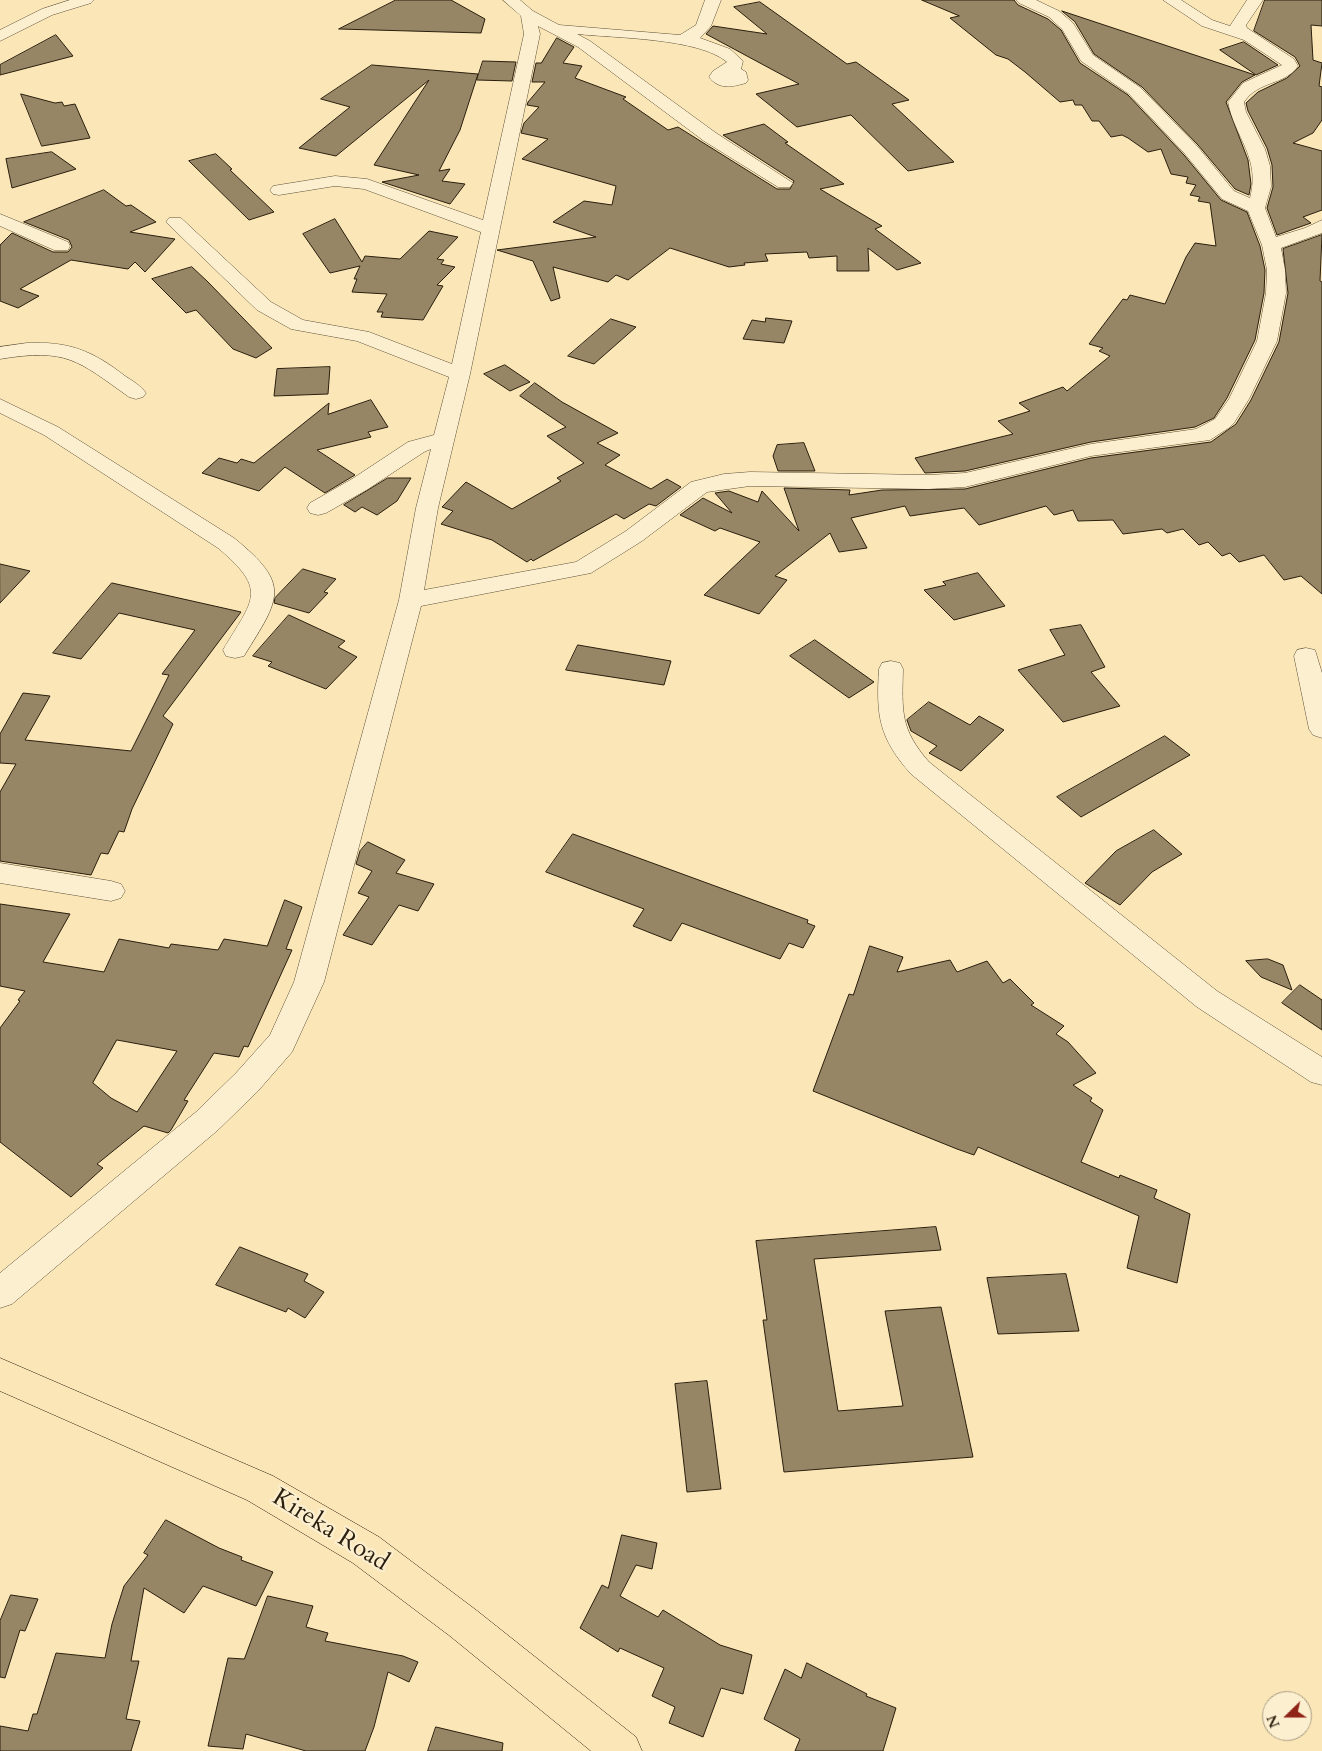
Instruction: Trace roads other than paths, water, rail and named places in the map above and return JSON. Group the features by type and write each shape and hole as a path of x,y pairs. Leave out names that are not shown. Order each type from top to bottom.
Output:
{"main road":[{"name":"Kireka Road","path":"0,1374 260,1488 366,1550 463,1622 622,1751"}],"street":[{"path":"0,36 47,12 86,0"},
{"path":"555,27 670,40 686,39 698,34 704,27 713,0"},
{"path":"1024,0 1054,14 1068,26 1087,58 1135,90 1191,150 1228,195 1256,208"},
{"path":"411,600 530,580 583,568 634,536 700,488 718,482 796,479 928,482 965,480 1091,450 1202,435 1215,429 1231,413 1267,341 1276,293 1276,270 1271,245 1260,223 1256,208 1262,187 1261,166 1256,149 1238,112 1236,102 1240,92 1251,82 1282,72 1290,66 1282,58 1244,35 1207,23 1171,0"},
{"path":"1244,35 1238,25 1255,0"},
{"path":"519,7 584,44 710,138 784,183"},
{"path":"0,1293 207,1121 247,1082 281,1043 309,982 411,600 427,508 460,374 532,34 519,7"},
{"path":"686,39 716,49 731,57 735,61 735,66 728,70"},
{"path":"279,190 335,181 367,184 491,229"},
{"path":"0,220 61,246"},
{"path":"175,222 264,306 281,317 298,325 362,336 460,374"},
{"path":"1271,245 1312,232 1322,225"},
{"path":"0,353 51,350 73,353 88,360 136,393"},
{"path":"0,405 51,431 226,543 258,572 266,588 262,604 235,650"},
{"path":"318,508 360,484 416,447 443,439"},
{"path":"1306,656 1322,729"},
{"path":"891,669 889,704 891,722 896,738 904,752 920,768 1207,999 1322,1073"},
{"path":"0,873 110,891"}]}
